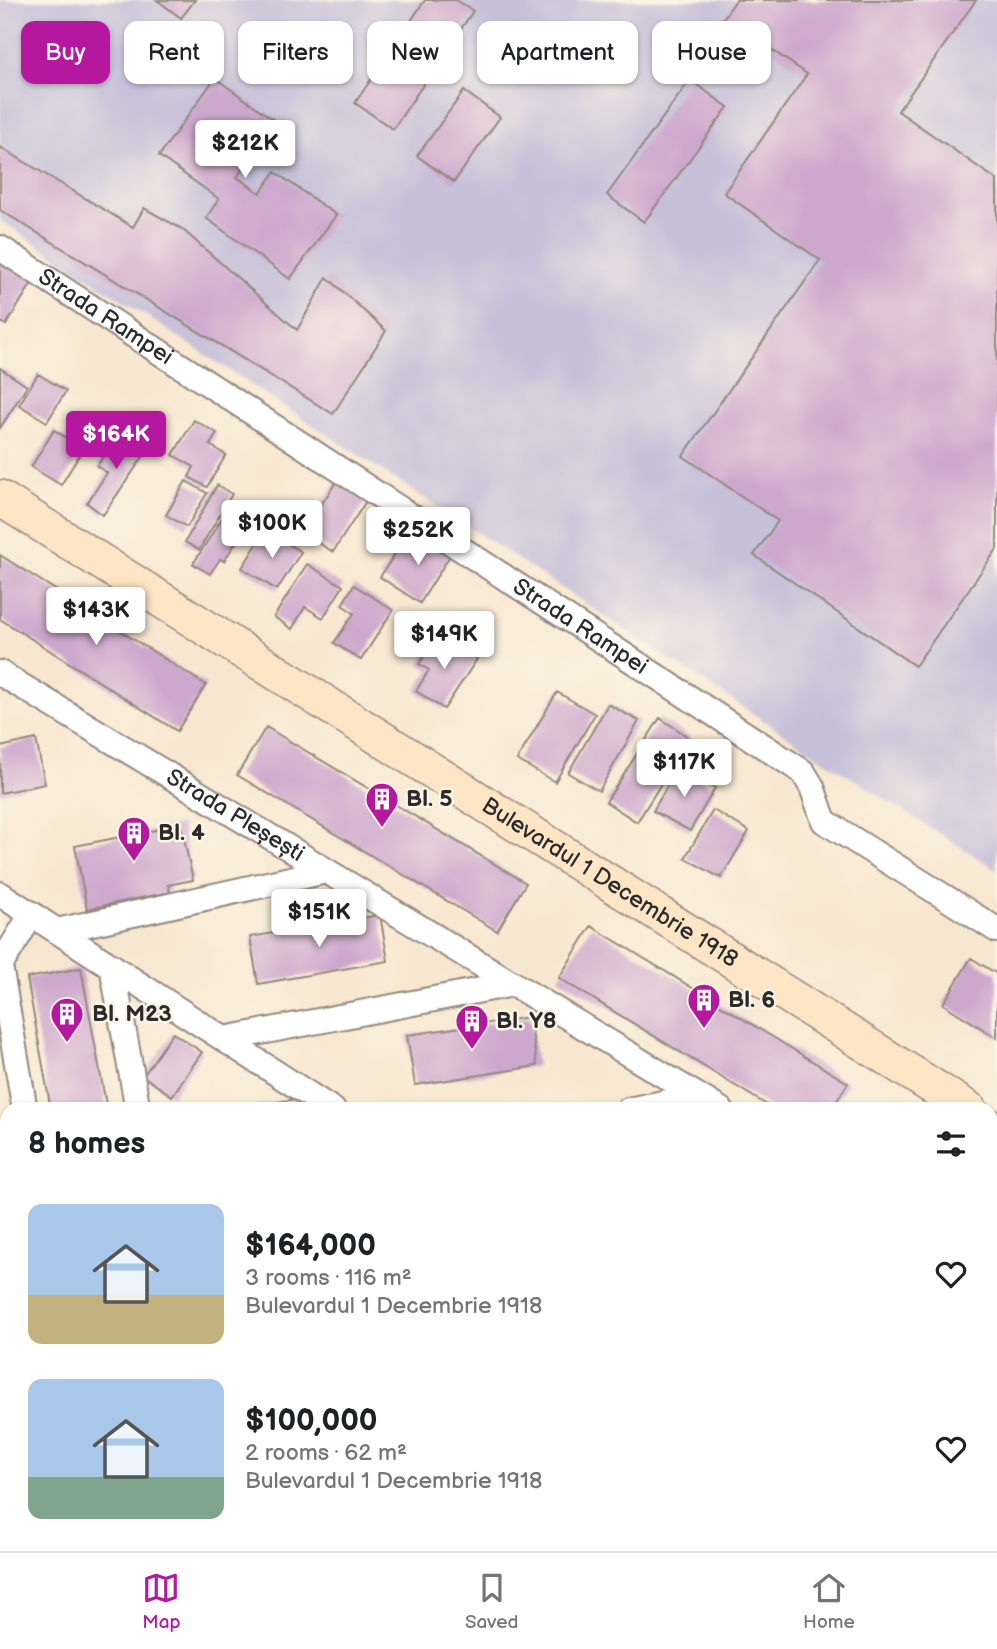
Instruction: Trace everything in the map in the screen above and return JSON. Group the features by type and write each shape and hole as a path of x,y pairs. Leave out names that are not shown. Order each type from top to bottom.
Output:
{"main road":[{"name":"Bulevardul 1 Decembrie 1918","path":"0,498 958,1102"}],"street":[{"name":"Strada Rampei","path":"0,247 803,772 812,787 824,821 997,930"},
{"name":"Strada Pleșești","path":"0,673 708,1102"},
{"path":"0,692 25,688"},
{"path":"57,931 326,871"},
{"path":"0,894 321,1102"},
{"path":"24,1102 0,966 32,914"},
{"path":"112,966 137,1102"},
{"path":"224,1039 513,984"},
{"path":"668,1102 698,1096"}],"shaded area":[{"path":"0,0 997,0 997,870 833,766 0,220"}],"building":[{"path":"157,0 195,0 181,18"},
{"path":"425,0 456,0 473,11 463,26 463,21 411,21"},
{"path":"736,0 976,0 898,111 997,180 997,549 915,666 754,555 778,521 683,456 820,260 724,193 807,74 771,49 771,21 721,21"},
{"path":"211,84 223,84 277,122 237,177 260,193 275,172 336,215 290,279 206,218 219,199 159,156"},
{"path":"368,84 424,84 393,129 355,103"},
{"path":"687,84 696,84 728,107 644,222 607,195"},
{"path":"464,91 500,117 454,182 417,156"},
{"path":"0,147 133,227 144,208 182,229 297,330 327,277 386,331 333,414 0,210"},
{"path":"0,257 35,278 6,325 0,321"},
{"path":"0,368 27,386 0,428"},
{"path":"38,374 66,391 47,422 19,405"},
{"path":"194,420 217,433 210,445 226,455 207,487 189,477 194,467 173,455"},
{"path":"54,430 83,449 61,485 31,467"},
{"path":"120,433 147,451 103,515 87,503 107,473 97,466"},
{"path":"186,481 207,493 187,527 166,515"},
{"path":"336,482 366,501 333,552 303,533"},
{"path":"217,485 232,494 199,550 185,542"},
{"path":"231,504 252,517 224,561 220,559 210,574 193,564"},
{"path":"266,530 301,552 277,590 242,568"},
{"path":"433,532 456,546 420,603 380,577 401,544 419,555"},
{"path":"0,555 206,685 177,731 0,619"},
{"path":"307,564 343,586 323,618 305,607 292,629 274,617"},
{"path":"354,585 393,610 361,660 334,643 354,613 342,605"},
{"path":"438,634 477,659 444,709 416,691 429,670 419,664"},
{"path":"557,692 595,714 555,782 517,760"},
{"path":"608,704 639,721 599,791 568,773"},
{"path":"660,718 690,738 637,822 606,802"},
{"name":"Bl. 5","path":"266,727 526,883 497,931 237,775"},
{"path":"36,739 45,784 0,793 0,747"},
{"path":"678,767 715,788 690,831 653,811"},
{"path":"713,810 749,831 721,878 685,858"},
{"name":"Bl. 4","path":"181,825 193,880 168,885 170,892 87,909 75,846"},
{"path":"380,915 388,961 258,984 250,937"},
{"name":"Bl. 6","path":"591,926 848,1083 836,1102 762,1102 559,978"},
{"path":"971,958 997,974 997,1038 943,1004"},
{"name":"Bl. M23","path":"81,968 106,1102 50,1102 27,978"},
{"name":"Bl. Y8","path":"530,1017 537,1066 415,1085 407,1035"},
{"path":"173,1033 202,1052 172,1096 143,1076"},
{"path":"301,1098 302,1102 278,1102"}],"place":[{"name":"Bl. 5","path":"382,829"},
{"name":"Bl. 4","path":"134,863"},
{"name":"Bl. 6","path":"704,1030"},
{"name":"Bl. M23","path":"67,1044"},
{"name":"Bl. Y8","path":"472,1051"}]}
